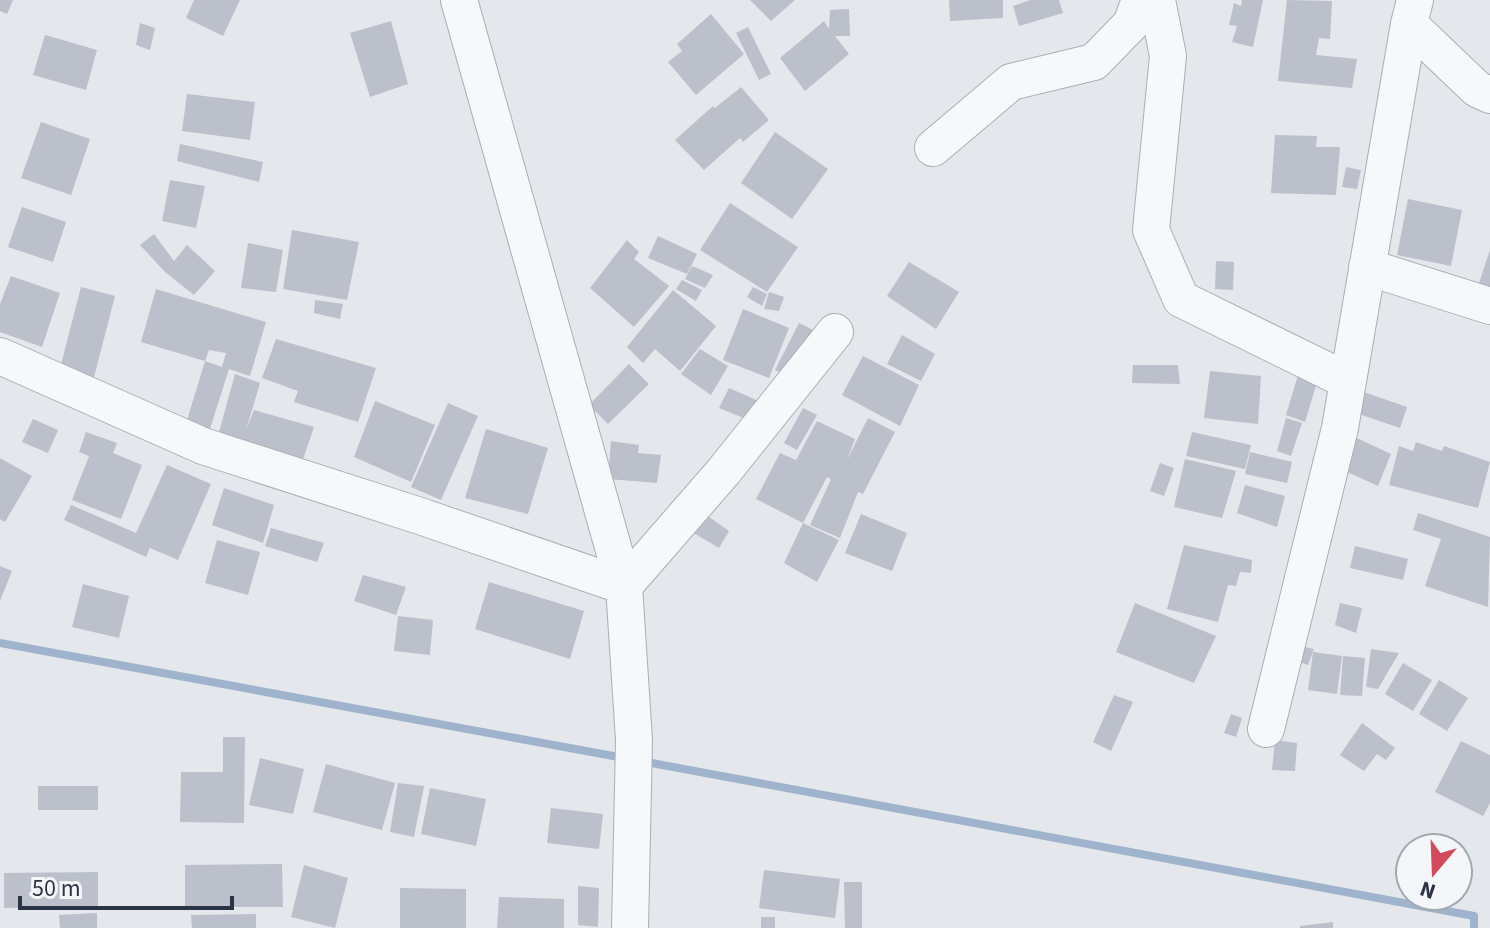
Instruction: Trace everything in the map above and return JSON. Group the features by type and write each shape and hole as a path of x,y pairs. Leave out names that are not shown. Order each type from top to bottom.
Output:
{"street":[{"path":"459,0 624,586 634,740 630,928"},
{"path":"933,148 1011,82 1094,62 1131,24 1140,0"},
{"path":"1157,0 1168,56 1151,230 1181,299 1348,381"},
{"path":"1266,729 1340,428 1412,12"},
{"path":"1412,12 1477,89 1490,95"},
{"path":"1367,267 1490,306"},
{"path":"624,586 724,471 835,332"},
{"path":"0,356 203,446 624,586"}],"building":[{"path":"0,0 13,0 7,14 0,11"},
{"path":"194,0 240,0 223,36 186,18"},
{"path":"750,0 795,0 771,21"},
{"path":"949,0 1003,0 1003,18 950,21"},
{"path":"1030,0 1059,0 1063,13 1019,26 1013,6"},
{"path":"1242,0 1263,0 1253,47 1232,42 1237,26 1229,25 1234,3 1241,6"},
{"path":"1287,0 1332,1 1330,39 1319,38 1316,55 1357,59 1352,88 1278,81"},
{"path":"849,9 850,36 835,36 849,54 805,91 780,58 824,21 829,29 830,10"},
{"path":"711,14 744,54 696,95 668,62 682,51 677,44"},
{"path":"391,21 408,84 370,97 350,33"},
{"path":"140,23 155,28 150,50 136,45"},
{"path":"748,27 771,74 759,80 736,33"},
{"path":"45,35 97,50 86,90 33,75"},
{"path":"741,87 769,120 743,142 740,138 704,170 675,140 713,106 715,108"},
{"path":"187,94 255,102 250,140 182,131"},
{"path":"41,122 90,139 71,195 21,178"},
{"path":"775,132 828,169 792,219 741,183"},
{"path":"1275,135 1317,136 1316,147 1340,147 1336,195 1271,193"},
{"path":"180,144 263,162 259,182 177,161"},
{"path":"1346,167 1361,170 1357,189 1342,187"},
{"path":"170,180 205,186 196,228 162,221"},
{"path":"1408,199 1462,210 1451,266 1397,255"},
{"path":"730,203 798,247 767,292 700,250"},
{"path":"22,207 66,222 53,262 8,247"},
{"path":"292,230 359,242 347,300 283,289"},
{"path":"154,234 174,261 187,245 215,271 194,295 165,272 140,245"},
{"path":"658,236 697,254 687,274 648,258"},
{"path":"627,240 639,252 634,259 669,286 634,327 590,288"},
{"path":"248,243 283,250 276,292 241,288"},
{"path":"1490,250 1490,287 1479,283"},
{"path":"1216,261 1234,262 1233,290 1215,289"},
{"path":"909,262 959,292 936,329 887,296"},
{"path":"692,266 713,275 705,288 685,279"},
{"path":"11,276 60,293 42,347 0,332 0,304"},
{"path":"682,280 702,290 696,301 676,289"},
{"path":"81,287 115,296 92,385 58,376"},
{"path":"753,287 767,294 762,306 747,297"},
{"path":"156,289 266,322 250,376 229,369 208,435 184,430 205,361 141,342","holes":["209,350 226,353 222,367 205,361"]},
{"path":"673,290 716,326 680,371 655,349 643,363 627,347"},
{"path":"769,292 784,297 779,311 764,309"},
{"path":"315,300 343,304 340,319 314,313"},
{"path":"743,309 789,328 769,378 723,360"},
{"path":"799,323 817,332 793,378 775,370"},
{"path":"902,335 935,354 921,381 887,364"},
{"path":"276,339 376,368 358,422 294,402 298,391 262,378"},
{"path":"700,349 728,366 711,395 681,374"},
{"path":"863,356 919,385 900,426 842,395"},
{"path":"629,364 649,384 608,424 589,405"},
{"path":"1133,365 1178,365 1180,384 1132,383"},
{"path":"1210,371 1261,376 1258,424 1204,418"},
{"path":"235,374 260,383 246,430 254,410 314,427 298,474 216,443"},
{"path":"1298,375 1318,379 1305,422 1286,415"},
{"path":"729,388 761,402 751,421 719,408"},
{"path":"1358,390 1407,407 1400,428 1353,412"},
{"path":"375,401 435,425 411,482 354,457"},
{"path":"448,403 478,416 441,500 411,487"},
{"path":"803,408 817,415 797,450 784,443"},
{"path":"868,418 895,432 863,494 858,492 840,538 810,525 831,479 827,477 803,523 756,499 780,453 796,460 817,421 855,439 847,460"},
{"path":"1286,418 1302,423 1291,456 1277,451"},
{"path":"33,419 58,430 48,453 22,442"},
{"path":"486,429 548,448 528,514 465,498"},
{"path":"86,432 117,443 113,453 142,465 121,519 72,500 89,456 79,452"},
{"path":"1192,432 1251,445 1245,469 1186,456"},
{"path":"1346,433 1391,454 1378,486 1332,465"},
{"path":"611,441 639,445 638,453 661,455 657,483 608,479"},
{"path":"1416,442 1442,451 1444,446 1490,462 1478,508 1389,485 1399,446 1413,451"},
{"path":"1250,452 1292,462 1287,483 1245,474"},
{"path":"0,458 32,476 5,522 0,519"},
{"path":"1185,459 1236,471 1222,518 1174,507"},
{"path":"1160,463 1174,468 1164,496 1150,491"},
{"path":"167,465 211,484 178,560 150,548 146,557 64,520 71,505 136,533"},
{"path":"1245,485 1285,496 1277,527 1237,513"},
{"path":"224,488 274,505 263,543 212,525"},
{"path":"1418,513 1490,537 1488,607 1425,586 1441,539 1413,530"},
{"path":"861,514 907,533 892,571 845,553"},
{"path":"706,515 729,531 719,548 692,532"},
{"path":"803,523 839,540 817,582 784,563"},
{"path":"271,528 324,543 317,562 265,546"},
{"path":"217,540 260,552 248,595 205,583"},
{"path":"1184,545 1252,560 1251,573 1240,572 1236,586 1228,585 1218,622 1167,609"},
{"path":"1355,546 1408,559 1403,580 1350,568"},
{"path":"0,566 12,571 0,601"},
{"path":"363,575 406,587 396,615 354,601"},
{"path":"489,582 584,611 570,659 475,629"},
{"path":"83,584 129,596 119,638 72,627"},
{"path":"1135,603 1216,636 1194,683 1116,652"},
{"path":"1340,603 1362,608 1356,633 1335,625"},
{"path":"398,616 433,620 430,655 394,651"},
{"path":"1292,644 1314,649 1308,665 1287,658"},
{"path":"1371,649 1399,653 1378,689 1366,687"},
{"path":"1313,652 1342,656 1337,694 1308,690"},
{"path":"1343,656 1365,658 1362,696 1340,695"},
{"path":"1403,663 1432,680 1413,711 1385,694"},
{"path":"1439,680 1468,698 1447,731 1419,714"},
{"path":"1114,695 1133,702 1111,751 1093,742"},
{"path":"1231,714 1242,718 1236,737 1224,733"},
{"path":"1362,723 1395,748 1386,760 1377,754 1364,771 1340,755"},
{"path":"223,737 245,737 244,823 180,822 181,772 223,772"},
{"path":"1275,740 1297,743 1295,771 1272,770"},
{"path":"1461,741 1490,755 1490,803 1483,816 1435,792"},
{"path":"260,758 304,769 293,814 249,805"},
{"path":"326,764 395,783 382,830 313,812"},
{"path":"398,783 424,786 414,837 390,832"},
{"path":"38,786 98,786 98,810 38,810"},
{"path":"430,788 486,799 476,846 421,834"},
{"path":"551,808 603,814 599,849 547,843"},
{"path":"282,864 283,907 185,907 185,865"},
{"path":"304,865 348,878 335,928 291,917"},
{"path":"764,870 840,879 835,918 759,908"},
{"path":"98,872 98,906 4,908 4,873"},
{"path":"844,882 862,882 862,928 845,928"},
{"path":"578,886 599,888 598,927 578,925"},
{"path":"400,888 466,889 466,928 400,928"},
{"path":"499,897 564,899 564,928 497,928"},
{"path":"97,913 97,928 60,928 59,915"},
{"path":"256,914 256,928 192,928 191,915"},
{"path":"761,917 775,917 775,928 761,928"},
{"path":"1333,922 1333,928 1300,928 1300,926"}],"waterway":[{"path":"0,643 624,758"},
{"path":"641,761 1474,916 1474,928"}]}
